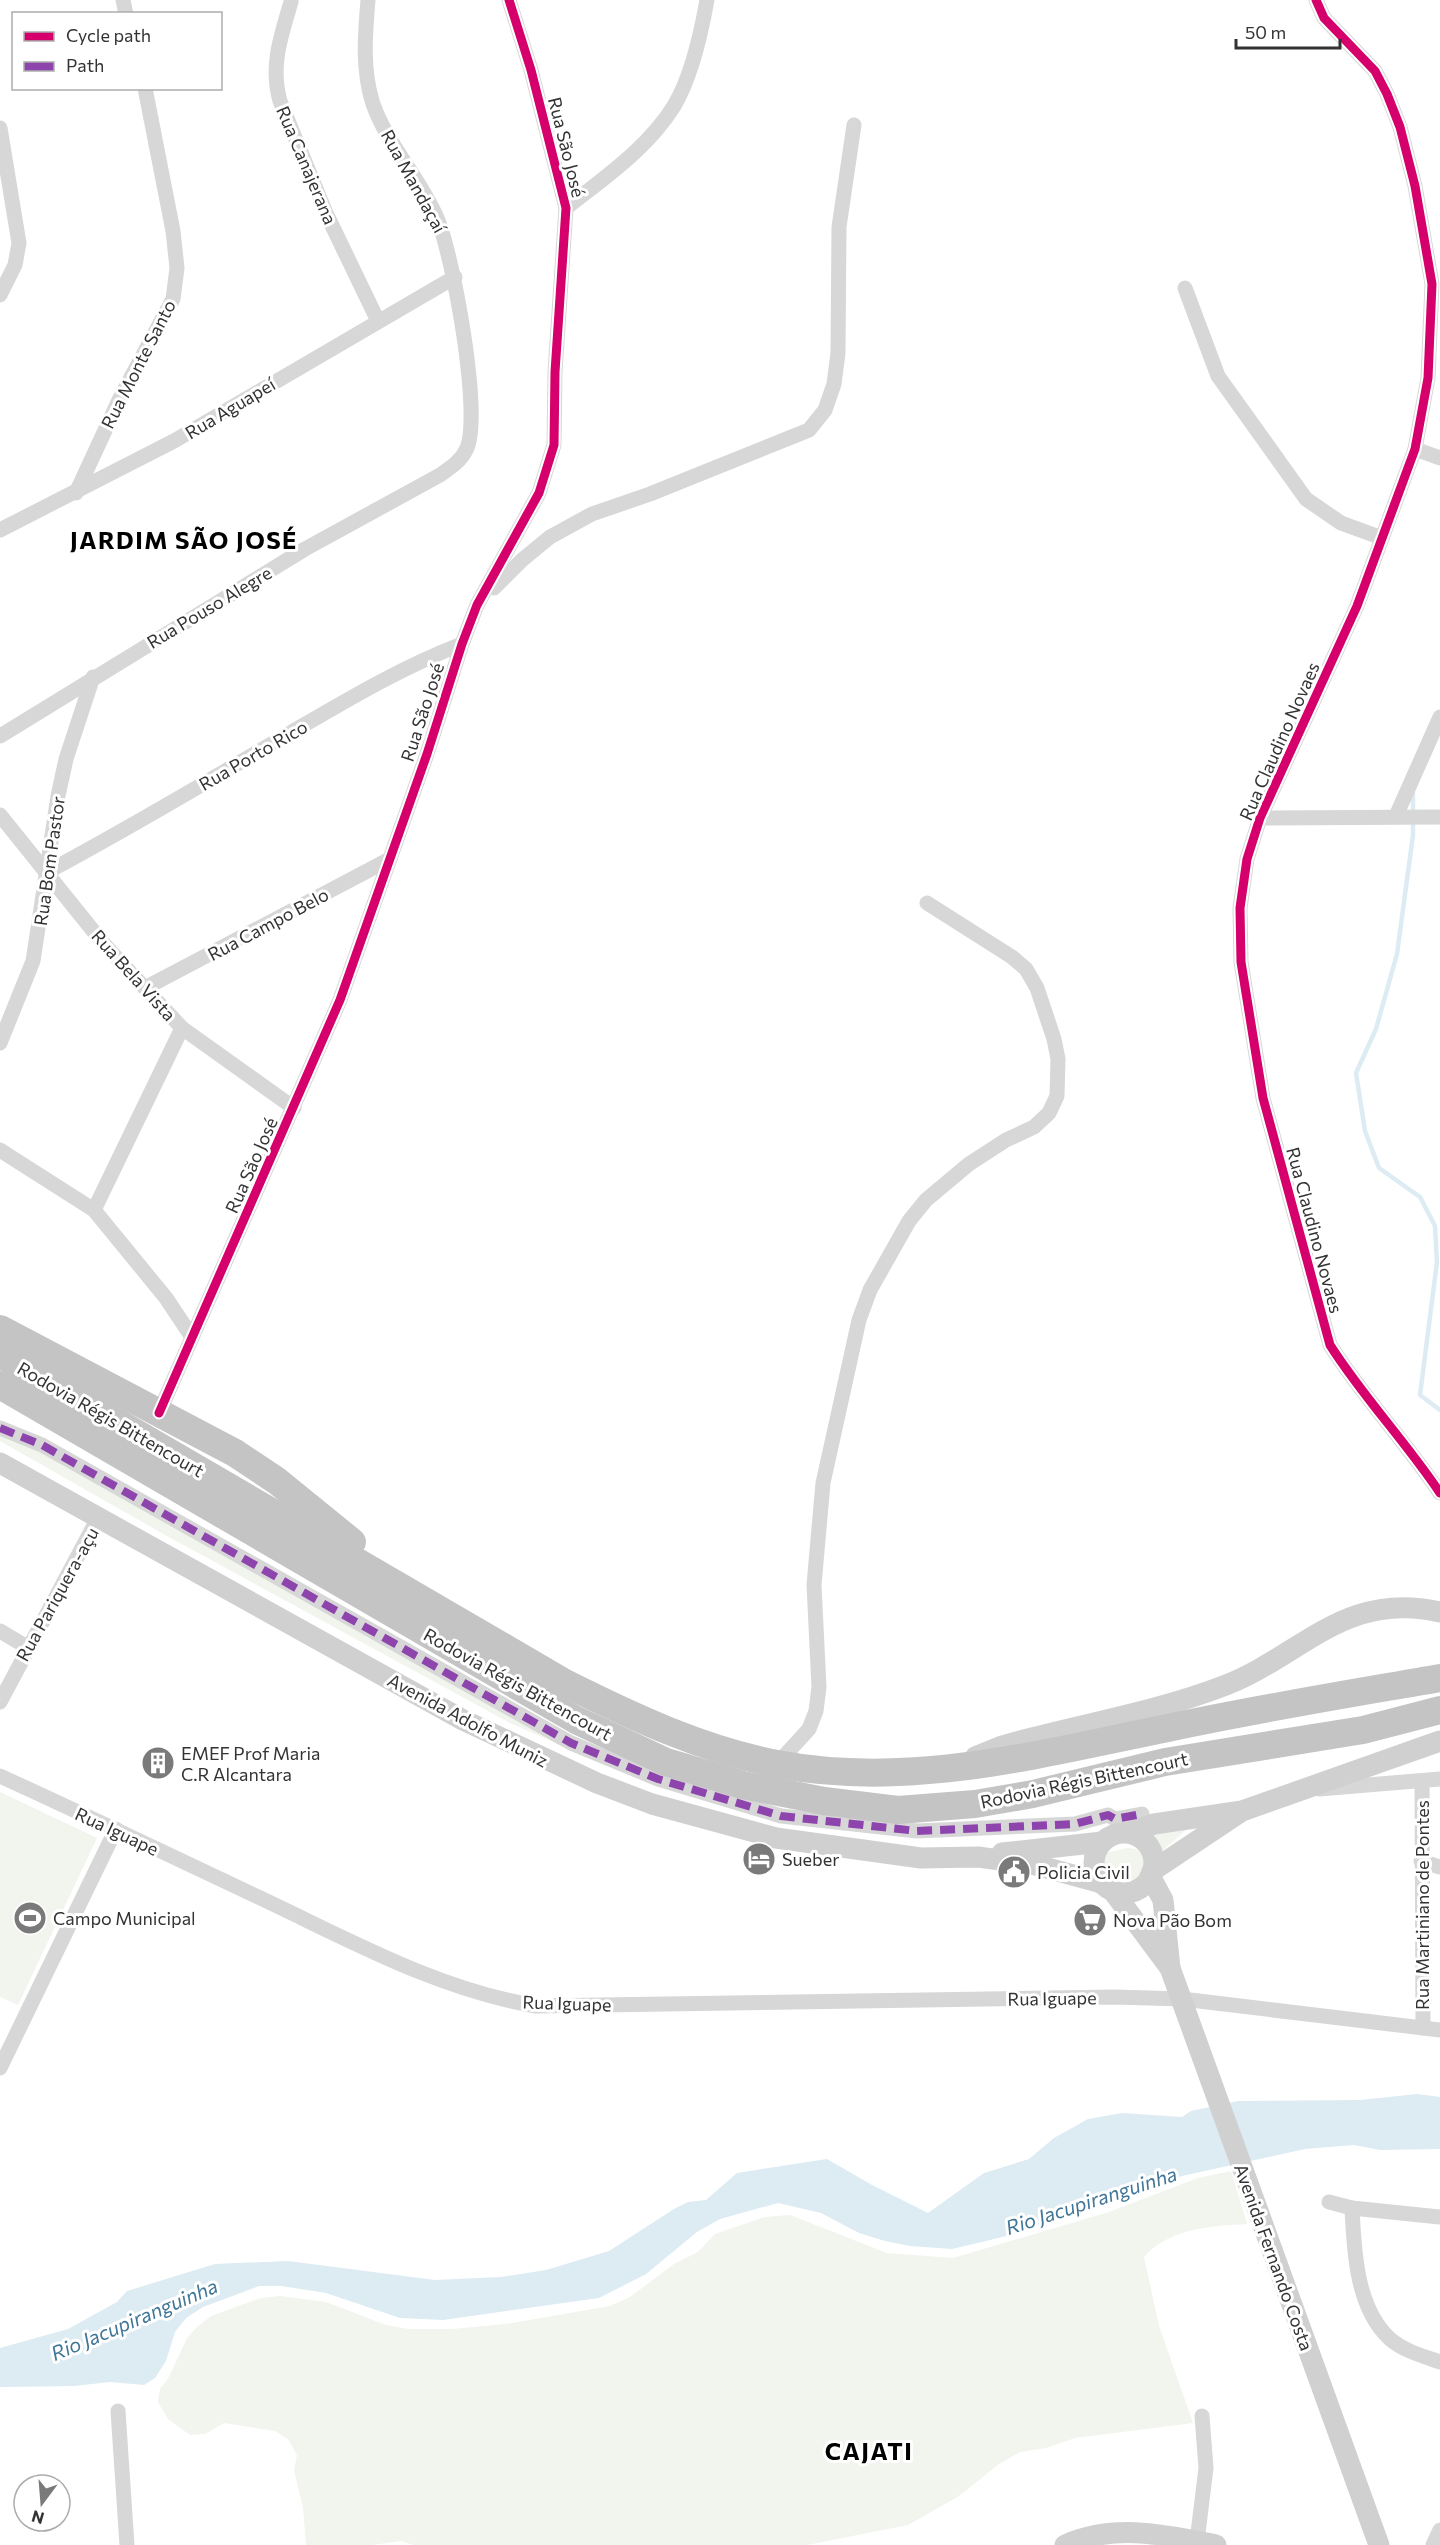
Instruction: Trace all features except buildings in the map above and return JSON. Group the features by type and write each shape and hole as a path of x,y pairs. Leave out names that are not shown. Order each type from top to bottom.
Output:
{"highway":[{"path":"0,1329 235,1453 276,1481 421,1599"},
{"name":"Rodovia Régis Bittencourt","path":"0,1354 566,1683 645,1723 729,1753 777,1764 823,1770 901,1773 940,1771 1047,1754 1164,1728 1440,1677"},
{"name":"Rodovia Régis Bittencourt","path":"0,1385 576,1720 666,1762 743,1785 824,1801 898,1810 975,1804 1033,1794 1165,1762 1363,1730 1440,1710"}],"street":[{"name":"Rua Mandaçaí","path":"368,0 366,68 373,103 389,140 436,216 448,246 455,277 465,348 470,435"},
{"name":"Rua São José","path":"159,1413 340,1000 477,605 528,514 538,493 554,445 555,372 566,208 531,70 508,0"},
{"path":"566,208 616,169 650,136 674,106 688,75 707,0"},
{"name":"Rua Claudino Novaes","path":"1316,0 1324,18 1375,70 1387,94 1400,127 1436,284 1428,378 1415,449 1353,617 1260,818 1247,859 1240,908 1241,962 1263,1098 1295,1223 1330,1345 1349,1376 1416,1457 1440,1493"},
{"name":"Rua Canajerana","path":"291,2 275,65 275,83 280,101 326,213 378,321"},
{"name":"Rua Monte Santo","path":"76,494 120,398 173,299 177,268 173,231 146,90"},
{"path":"477,605 522,560 550,537 592,514 650,494 809,430 825,410 834,384 838,353 839,227 854,126"},
{"path":"0,130 19,243 15,265 0,295"},
{"name":"Rua Aguapeí","path":"0,530 76,494 223,414 455,277"},
{"path":"1185,288 1218,376 1306,499 1341,523 1382,537"},
{"name":"Rua Pouso Alegre","path":"0,736 305,549 440,475 458,462 467,450 470,435"},
{"path":"1415,449 1440,458"},
{"name":"Rua Porto Rico","path":"47,872 100,845 362,691 430,656 462,644"},
{"name":"Rua Bom Pastor","path":"0,1042 33,961 66,759 93,677"},
{"path":"1400,816 1440,717"},
{"name":"Rua Bela Vista","path":"0,815 103,943 182,1028 294,1108"},
{"path":"1260,818 1440,817"},
{"name":"Rua Campo Belo","path":"145,988 390,859"},
{"path":"777,1764 809,1729 816,1711 819,1687 813,1585 823,1483 859,1320 870,1290 899,1237 926,1200 969,1164 1006,1140 1034,1126 1049,1113 1057,1096 1058,1059 1054,1039 1037,988 1026,969 1012,957 927,903"},
{"path":"94,1210 182,1028"},
{"path":"0,1150 94,1210 166,1298 192,1337"},
{"path":"0,1428 42,1445 571,1743 658,1779 781,1816 888,1830 1016,1828 1075,1824 1108,1815 1115,1819 1142,1814"},
{"name":"Avenida Adolfo Muniz","path":"0,1463 463,1720 597,1784 662,1808 776,1838 921,1858 978,1857"},
{"name":"Rua Pariquera-açu","path":"0,1702 27,1647 98,1518"},
{"path":"940,1771 1002,1746 1186,1698 1228,1684 1338,1621 1398,1608 1440,1612"},
{"path":"0,1631 27,1647"},
{"path":"1107,1887 1094,1863 1096,1852 1102,1842 1110,1836 1129,1833 1154,1824 1242,1811 1440,1741"},
{"name":"Rua Iguape","path":"0,1776 381,1956 450,1985 500,2000 536,2006 1115,1997 1182,1999 1440,2030"},
{"path":"1301,1790 1440,1779"},
{"name":"Rua Martiniano de Pontes","path":"1422,1781 1423,2028"},
{"path":"978,1857 1036,1865 1107,1887 1134,1890 1151,1873 1242,1811"},
{"path":"0,2068 116,1829"},
{"path":"1129,1833 1141,1838 1149,1847 1153,1858 1151,1873"},
{"path":"978,1857 1102,1842"},
{"path":"1421,1861 1440,1867"},
{"name":"Avenida Fernando Costa","path":"1151,1873 1163,1900 1170,1968 1198,2051 1378,2545"},
{"name":"Avenida Fernando Costa","path":"1107,1887 1170,1968"},
{"path":"1329,2202 1352,2208 1440,2217"},
{"path":"1352,2208 1355,2263 1364,2294 1375,2317 1389,2338 1396,2343 1440,2362"},
{"path":"118,2411 127,2545"},
{"path":"1065,2545 1088,2537 1119,2532 1149,2533 1207,2543 1206,2468 1202,2416"},
{"path":"1433,2545 1440,2530"}],"shaded area":[{"path":"0,1432 46,1453 612,1768 510,1723 165,1535 0,1441"},
{"name":"Campo Municipal","path":"0,1792 97,1838 18,2005 0,1997"},
{"path":"1196,1821 1161,1852 1154,1841 1144,1834"},
{"path":"1127,1848 1136,1849 1148,1859 1146,1873 1135,1883 1111,1875 1097,1862 1097,1855"},
{"path":"1231,2171 1247,2224 1191,2230 1178,2234 1154,2247 1144,2257 1159,2326 1193,2423 1075,2438 1046,2448 1020,2452 999,2464 959,2496 908,2525 807,2545 413,2545 401,2541 372,2545 306,2545 303,2507 294,2471 297,2455 288,2439 275,2431 224,2423 205,2434 190,2435 168,2419 158,2402 160,2389 169,2377 187,2338 197,2327 211,2316 261,2298 280,2296 326,2302 386,2325 409,2329 452,2329 506,2324 610,2306 630,2297 674,2264 698,2252 715,2234 765,2217 790,2215 887,2253 953,2258 1109,2212 1198,2178"}],"water":[{"name":"Rio Jacupiranguinha","path":"1417,2094 1440,2097 1440,2149 1380,2150 1354,2145 1305,2149 1182,2176 1011,2235 952,2249 910,2246 885,2241 859,2233 821,2213 778,2203 720,2219 697,2232 646,2274 599,2298 443,2320 400,2318 326,2293 281,2286 259,2286 203,2307 186,2318 175,2332 166,2361 155,2378 144,2385 110,2382 74,2386 0,2387 0,2348 68,2329 117,2302 127,2291 215,2264 288,2261 435,2280 501,2277 546,2270 609,2251 674,2209 688,2202 706,2200 737,2173 827,2159 928,2213 984,2173 1029,2159 1054,2138 1088,2119 1122,2113 1182,2117 1191,2111 1238,2101 1360,2100"}],"waterway":[{"path":"1413,793 1413,835 1397,954 1376,1029 1356,1073 1365,1131 1379,1168 1420,1197 1435,1226 1437,1262 1420,1395 1440,1410"}],"marked path":[{"path":"0,1428 42,1445 571,1743 658,1779 781,1816 917,1831 1075,1824 1108,1815 1115,1819 1142,1814"}],"cycle path":[{"path":"159,1413 340,1000 477,605 539,493 554,445 555,372 566,208 531,70 509,0"},
{"path":"1316,0 1324,18 1375,71 1400,127 1415,186 1432,284 1428,378 1415,449 1357,606 1260,818 1247,859 1240,908 1241,962 1263,1098 1330,1345 1356,1383 1440,1493"}],"place":[{"name":"EMEF Prof Maria C.R Alcantara","path":"158,1763"},
{"name":"Sueber","path":"759,1859"},
{"name":"Policia Civil","path":"1014,1872"},
{"name":"Campo Municipal","path":"30,1918"},
{"name":"Nova Pão Bom","path":"1090,1920"}],"district":[{"name":"JARDIM SÃO JOSÉ","path":"184,539"},
{"name":"CAJATI","path":"869,2450"}]}
